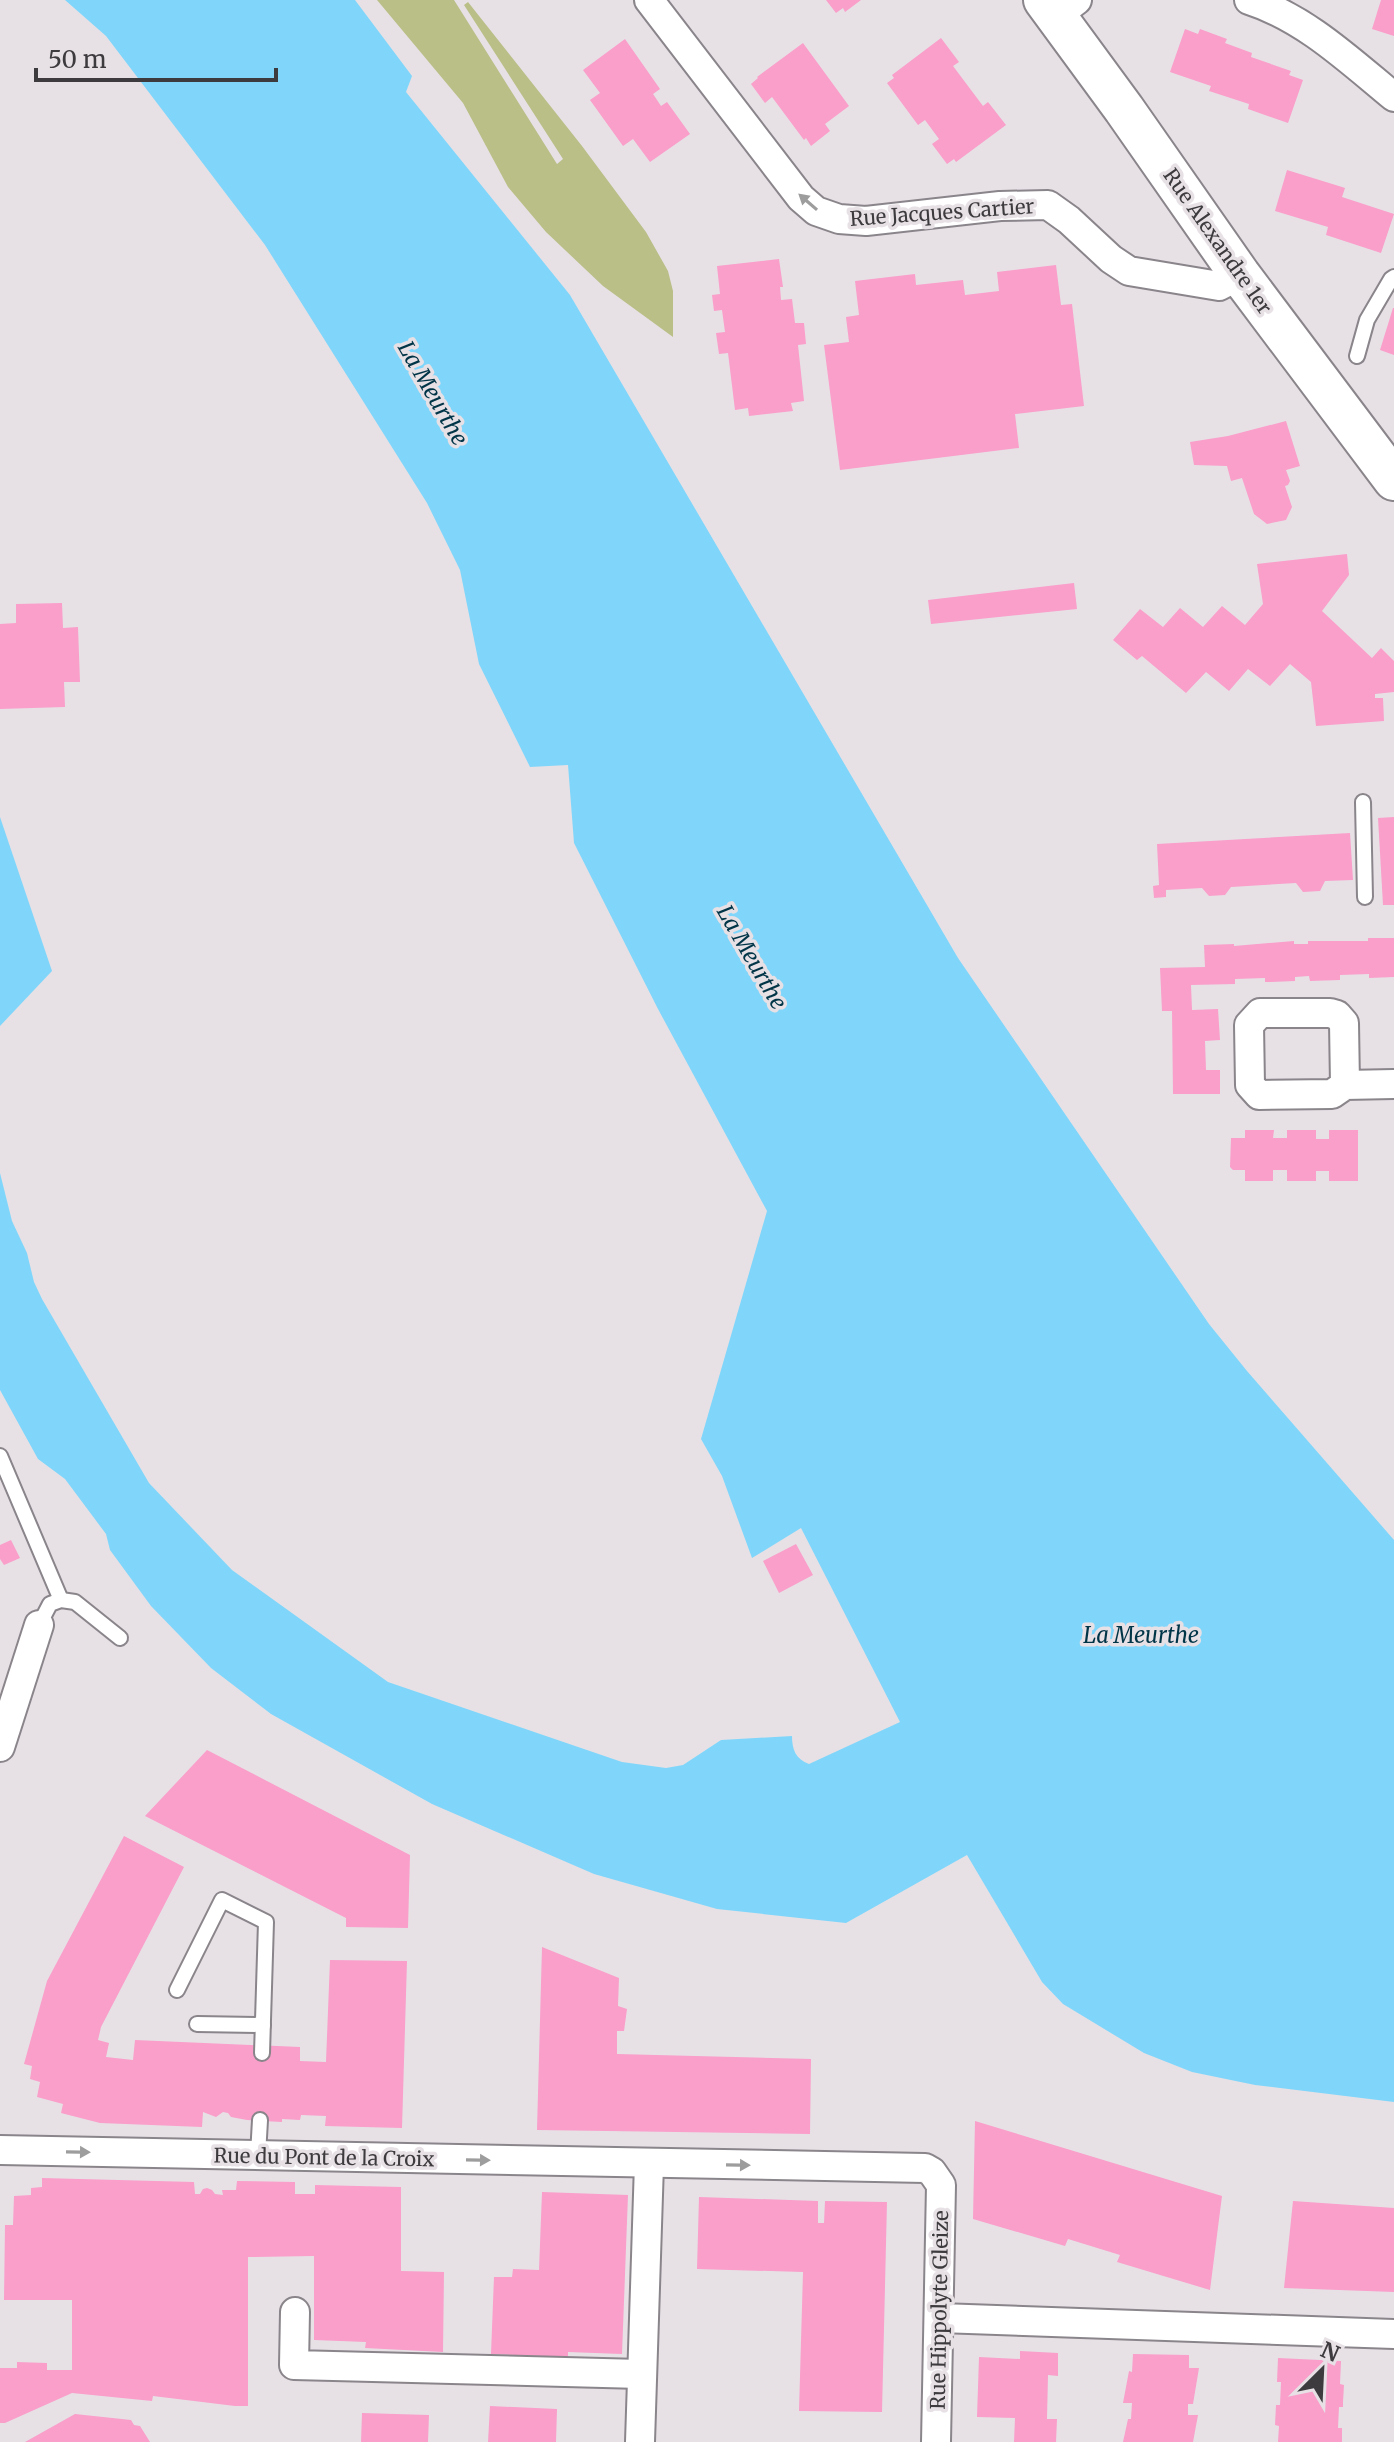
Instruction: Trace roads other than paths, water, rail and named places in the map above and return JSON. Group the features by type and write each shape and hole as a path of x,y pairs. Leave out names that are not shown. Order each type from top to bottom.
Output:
{"main road":[{"name":"Rue Alexandre 1er","path":"1059,5 1229,259 1394,480"}],"street":[{"name":"Rue Jacques Cartier","path":"649,0 801,198 816,211 839,219 866,221 1000,206 1048,205 1129,271 1219,286 1229,259"},
{"path":"1249,0 1307,28 1394,97"},
{"path":"1170,278 1229,259"},
{"path":"1345,1085 1394,1084"},
{"path":"0,1747 39,1625"},
{"name":"Rue du Pont de la Croix","path":"0,2150 925,2168 937,2178"},
{"path":"640,2442 649,2164"},
{"name":"Rue Hippolyte Gleize","path":"936,2442 941,2185 937,2178"},
{"path":"295,2312 294,2365 641,2374"},
{"path":"940,2318 1394,2334"}],"lane":[{"path":"1357,356 1367,320 1394,277"},
{"path":"1363,802 1365,897"},
{"path":"0,1456 61,1600"},
{"path":"39,1625 50,1604 61,1600 75,1602 120,1638"},
{"path":"177,1990 222,1900 266,1922 262,2053"},
{"path":"197,2024 263,2025"},
{"path":"258,2155 260,2120"}],"water":[{"name":"La Meurthe","path":"65,0 355,0 412,76 406,92 570,295 958,958 1209,1324 1394,1540 1394,2102 1255,2085 1192,2072 1144,2053 1063,2004 1042,1982 967,1855 846,1923 717,1909 594,1874 432,1804 271,1714 211,1668 151,1606 110,1550 106,1534 65,1479 38,1459 0,1390 0,1173 12,1221 27,1253 42,1299 149,1483 232,1570 388,1682 622,1762 666,1768 683,1765 721,1740 792,1736 796,1753 809,1764 900,1722 801,1528 752,1558 722,1476 701,1439 767,1211 658,1009 574,843 568,765 530,767 479,664 460,570 427,503 265,245 106,36"},
{"path":"0,817 52,971 0,1026"}]}
